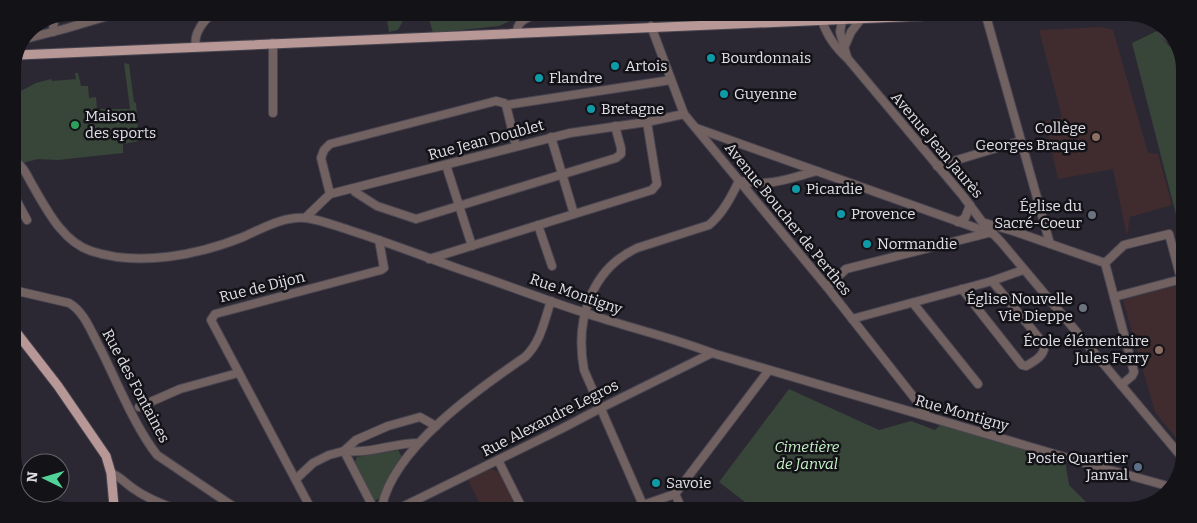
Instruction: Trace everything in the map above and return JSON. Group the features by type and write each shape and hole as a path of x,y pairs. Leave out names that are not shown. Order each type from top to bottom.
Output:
{"main road":[{"path":"24,55 651,26 822,21"},
{"path":"21,337 106,456 112,473 114,502"}],"street":[{"path":"34,37 91,21"},
{"path":"196,46 196,36 205,21"},
{"path":"517,32 521,21"},
{"name":"Avenue Jean Jaurès","path":"822,21 835,47 848,59 970,205 991,234 1002,243 1176,450"},
{"name":"Avenue Jean Jaurès","path":"842,21 840,32 848,59"},
{"path":"844,48 851,32 859,21"},
{"path":"987,21 1050,244"},
{"path":"53,32 54,24"},
{"name":"Avenue Boucher de Perthes","path":"651,26 684,114 827,287 927,416"},
{"path":"273,43 273,113"},
{"path":"330,194 321,158 324,150 330,144 496,101 506,105 671,80"},
{"path":"506,105 516,146"},
{"name":"Rue Jean Doublet","path":"305,218 330,194 550,138 684,114"},
{"path":"429,259 652,190 657,184 647,122"},
{"path":"354,188 355,192 377,206 416,220 616,158 620,154 621,148 615,126"},
{"path":"696,128 991,234"},
{"path":"550,138 574,214"},
{"path":"937,166 1020,141"},
{"path":"446,165 472,246"},
{"name":"Rue Montigny","path":"21,166 25,169 50,216 58,226 72,240 90,251 131,258 175,256 209,249 243,237 273,223 305,218 379,240 585,313 712,353 1164,485"},
{"path":"642,502 584,370 581,355 585,313 597,282 612,264 627,253 637,248 709,225 718,218 739,181 768,184 817,171"},
{"path":"958,222 966,218 970,205"},
{"path":"21,209 27,220"},
{"path":"983,223 1013,231 1105,263"},
{"path":"538,225 552,266"},
{"path":"1002,243 1013,231"},
{"path":"827,287 846,269 991,234"},
{"path":"1105,263 1124,245 1169,234 1176,258"},
{"name":"Rue de Dijon","path":"308,502 212,323 212,316 381,270 384,268 379,240"},
{"path":"1105,263 1134,372 1121,385"},
{"path":"852,319 1023,270"},
{"path":"962,289 1022,365 1026,366 1043,354 1044,344 992,280"},
{"path":"1114,297 1176,281"},
{"name":"Rue des Fontaines","path":"21,292 75,306 92,334 150,447 157,455 227,502"},
{"path":"383,502 391,478 419,443 463,403 534,349 551,301"},
{"path":"913,303 978,384"},
{"name":"Rue Alexandre Legros","path":"412,502 561,430 712,353"},
{"path":"656,502 675,494 769,370"},
{"path":"139,407 180,389 238,373"},
{"path":"344,451 356,440 388,426 420,417 436,426"},
{"path":"296,479 313,462 329,455 344,451 357,453 377,450 403,443 419,443"},
{"path":"344,451 370,502"},
{"path":"498,460 519,502"},
{"path":"112,473 134,490 159,502"},
{"path":"675,494 679,502"}],"shaded area":[{"name":"Collège Georges Braque","path":"1102,27 1113,30 1148,153 1158,154 1172,205 1130,217 1127,236 1113,169 1058,179 1045,121 1062,117 1039,30"},
{"name":"École élémentaire Jules Ferry","path":"1176,286 1176,438 1155,412 1123,300"},
{"path":"490,469 499,472 513,502 479,502 468,480"}],"green space":[{"path":"387,21 403,21 398,30 389,32"},
{"path":"430,21 510,21 499,26 433,33"},
{"path":"1157,31 1170,46 1175,60 1176,215 1132,43"},
{"name":"Maison des sports","path":"124,63 129,64 134,102 136,103 139,141 123,144 123,153 58,160 38,159 23,163 21,161 21,91 36,83 51,79 52,81 76,79 75,73 78,73 81,86 88,86 89,98 96,97 97,109 130,109"},
{"name":"Cimetière de Janval","path":"789,389 879,430 911,421 935,430 940,425 1065,460 1069,485 1086,502 745,502 719,482"},
{"path":"398,450 402,457 390,474 380,498 374,501 354,464 357,457"}],"place":[{"name":"Bourdonnais","path":"711,58"},
{"name":"Artois","path":"615,66"},
{"name":"Flandre","path":"539,78"},
{"name":"Guyenne","path":"724,94"},
{"name":"Bretagne","path":"591,109"},
{"name":"Maison des sports","path":"75,125"},
{"name":"Collège Georges Braque","path":"1096,137"},
{"name":"Picardie","path":"796,189"},
{"name":"Provence","path":"841,214"},
{"name":"Église du Sacré-Coeur","path":"1092,215"},
{"name":"Normandie","path":"867,244"},
{"name":"Église Nouvelle Vie Dieppe","path":"1083,308"},
{"name":"École élémentaire Jules Ferry","path":"1159,350"},
{"name":"Poste Quartier Janval","path":"1138,467"},
{"name":"Savoie","path":"656,483"}]}
